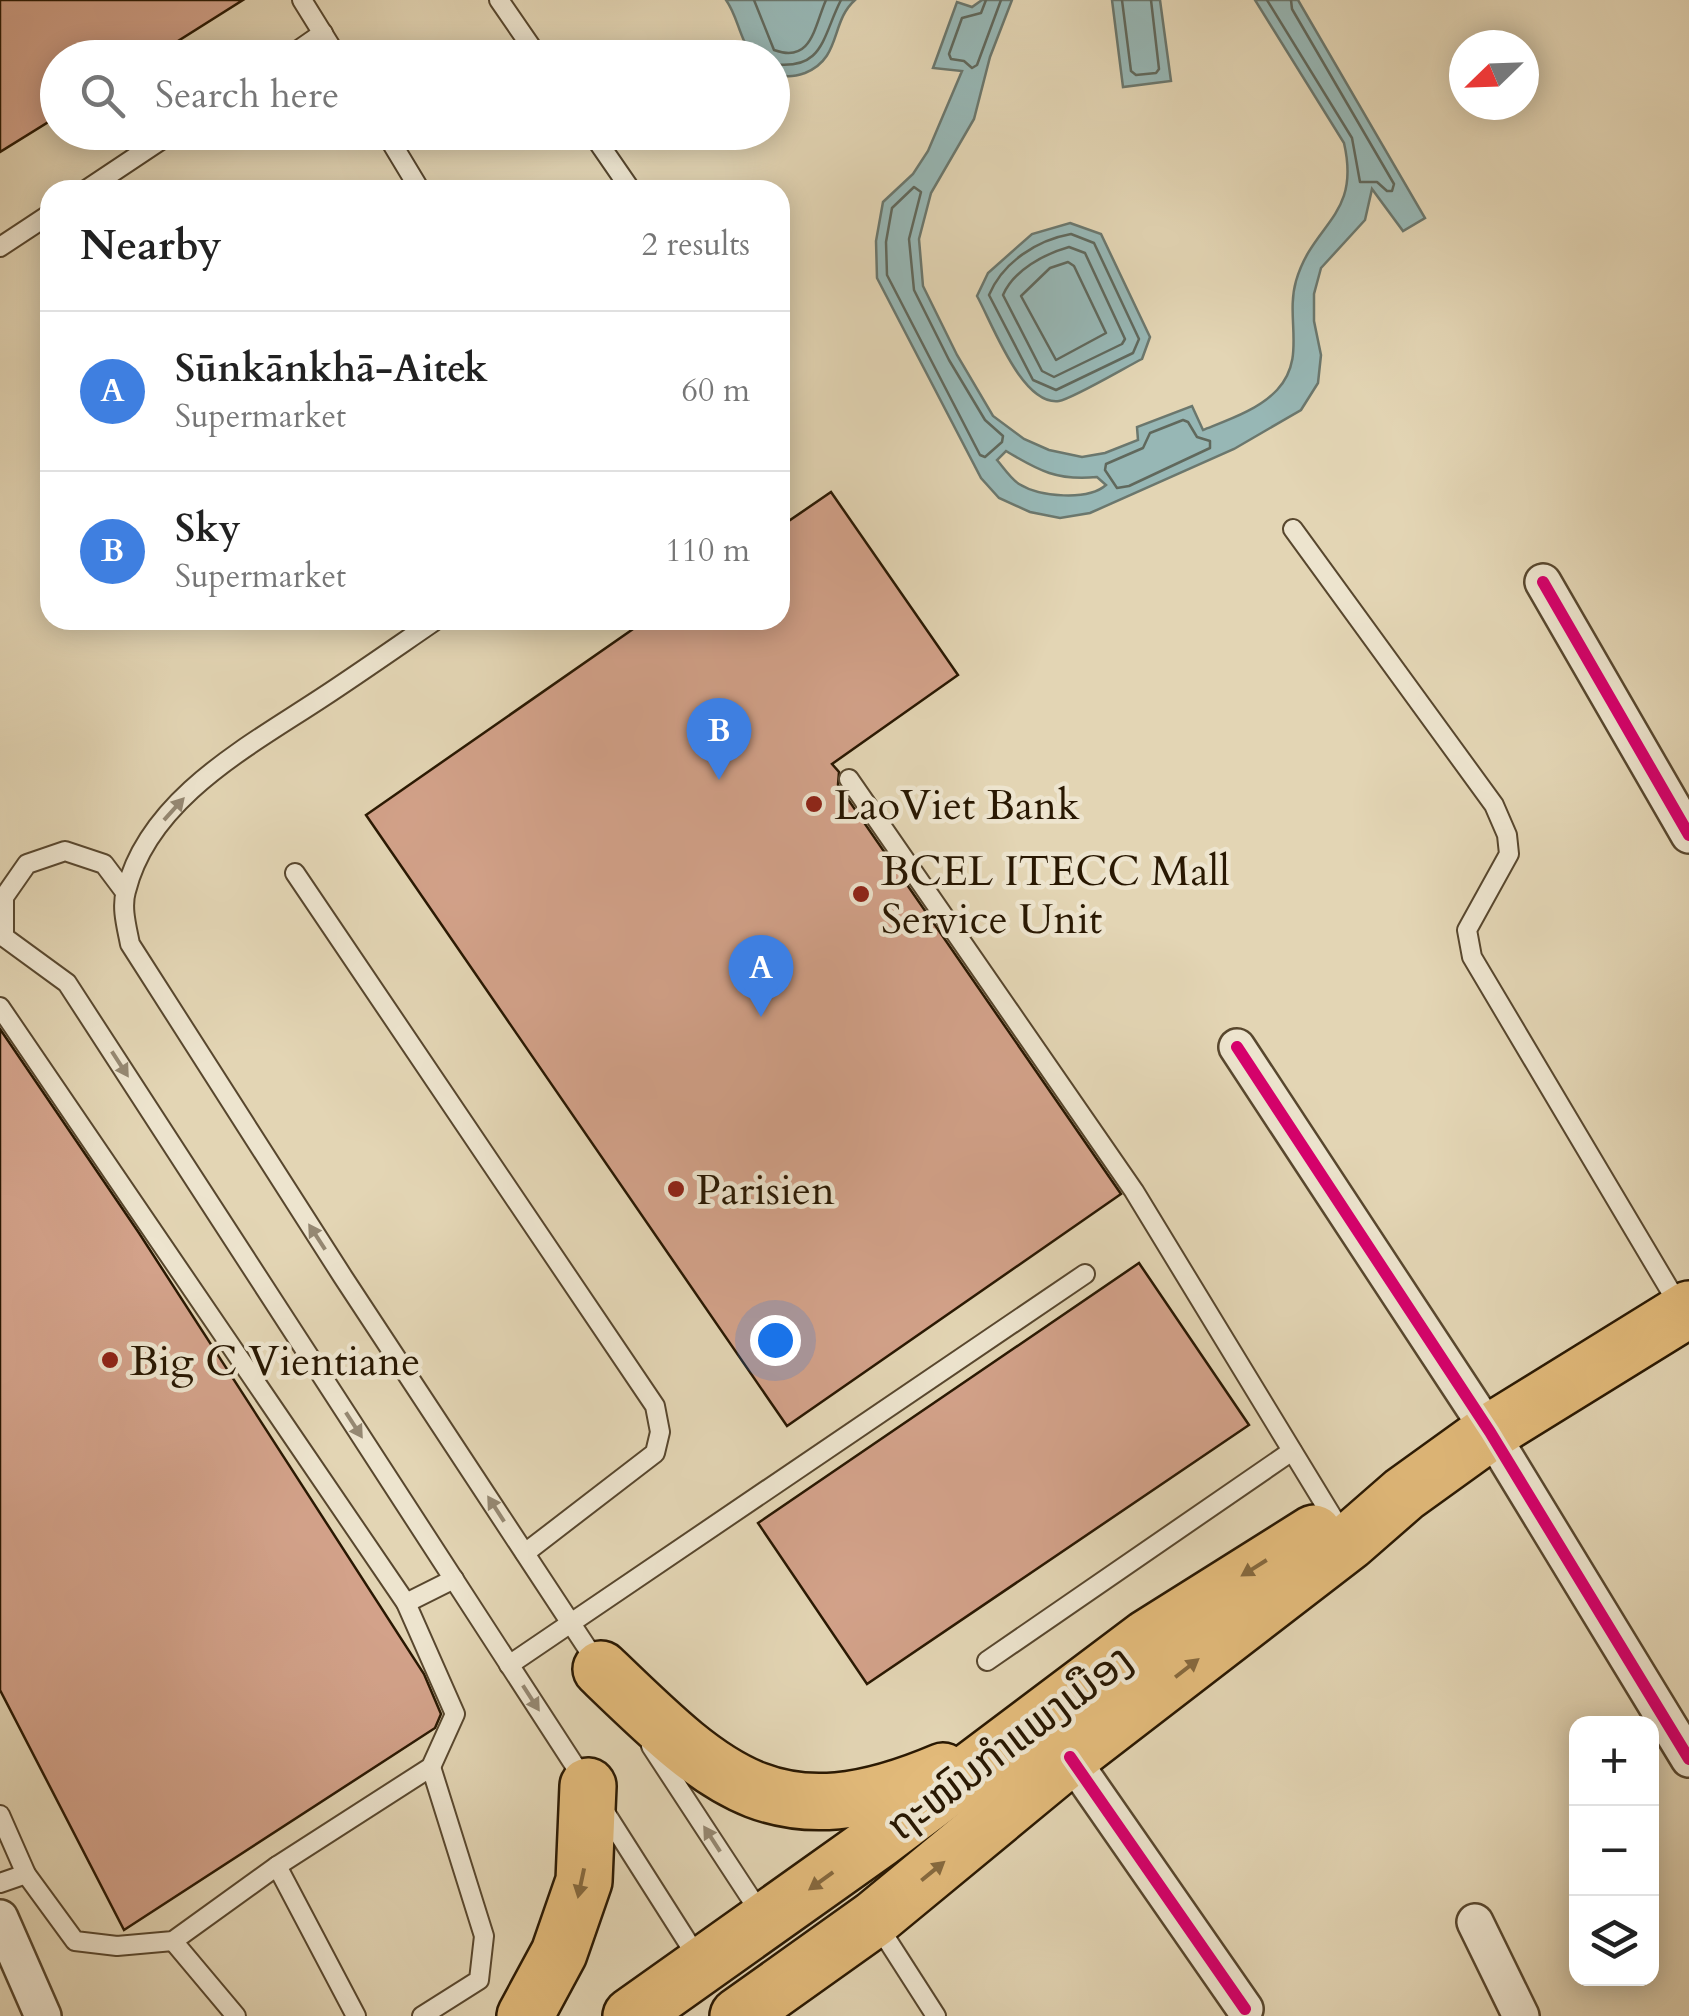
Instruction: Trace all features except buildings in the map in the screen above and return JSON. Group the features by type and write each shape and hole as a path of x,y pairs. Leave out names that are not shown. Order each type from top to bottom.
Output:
{"main road":[{"name":"ຖະໜົນກຳແພງເມືອງ","path":"736,2016 874,1919 1342,1532 1404,1494 1490,1432 1686,1310"},
{"name":"ຖະໜົນກຳແພງເມືອງ","path":"631,2016 1147,1638 1272,1557 1342,1532"},
{"path":"601,1670 672,1738 720,1775 764,1794 817,1803 866,1799 1001,1747"},
{"path":"525,2016 559,1952 584,1881 588,1786"}],"street":[{"path":"1543,582 1689,835"},
{"path":"1237,1046 1490,1432 1689,1760"},
{"path":"1070,1757 1245,2009"},
{"path":"0,1918 43,2016"},
{"path":"765,1921 800,1972"},
{"path":"1475,1922 1521,2016"},
{"path":"702,1965 736,2016"}],"lane":[{"path":"302,0 328,40"},
{"path":"499,0 527,40"},
{"path":"315,40 324,34"},
{"path":"101,180 147,150"},
{"path":"396,150 414,180"},
{"path":"603,150 624,180"},
{"path":"0,246 40,220"},
{"path":"1293,529 1494,805 1507,834 1508,854 1467,930 1472,957 1686,1310"},
{"path":"421,630 196,785 157,828 125,892 130,944 765,1921"},
{"path":"848,779 1134,1191 1342,1532"},
{"path":"125,892 104,864 66,851 27,864 4,897 2,939 67,982 702,1965"},
{"path":"296,872 656,1406 660,1432 655,1454 525,1553"},
{"path":"0,1008 406,1603 455,1714 431,1768 276,1866 173,1940 117,1946 75,1941 26,1874 0,1814"},
{"path":"510,1665 1085,1274"},
{"path":"987,1661 1292,1451"},
{"path":"406,1603 454,1579"},
{"path":"422,2016 479,1980 484,1936 431,1768"},
{"path":"276,1866 356,2016"},
{"path":"0,1883 26,1874"},
{"path":"874,1919 936,2016"},
{"path":"173,1940 236,2016"}],"water":[{"path":"726,0 855,0 825,58 805,73 790,76 790,40 744,40"},
{"path":"982,0 1012,0 990,57 974,119 931,193 919,239 923,286 993,416 1024,439 1049,450 1082,457 1138,440 1137,427 1192,406 1203,430 1261,403 1286,378 1293,351 1296,281 1313,245 1341,204 1348,168 1344,143 1255,0 1298,0 1425,218 1403,231 1372,189 1365,220 1321,268 1314,294 1314,321 1321,355 1318,383 1301,410 1234,449 1090,513 1060,518 1030,512 999,498 981,478 877,278 876,241 883,202 913,174 928,151 962,71 933,68 957,2 972,7","holes":["1006,451 1049,473 1097,477 1106,485 1076,495 1039,492 1016,482 997,460"]},
{"path":"1112,0 1160,0 1171,81 1123,87"},
{"path":"1070,223 1101,234 1150,337 1142,359 1059,401 1045,399 1021,377 977,296 988,273 1032,234"}],"cycle path":[{"path":"1543,582 1689,835"},
{"path":"1237,1047 1490,1432 1689,1759"},
{"path":"1070,1757 1245,2009"}],"place":[{"name":"Sky","path":"719,780"},
{"name":"LaoViet Bank","path":"814,804"},
{"name":"BCEL ITECC Mall Service Unit","path":"861,894"},
{"name":"Sūnkānkhā-Aitek","path":"761,1017"},
{"name":"Parisien","path":"676,1189"},
{"name":"Big C Vientiane","path":"110,1360"}]}
